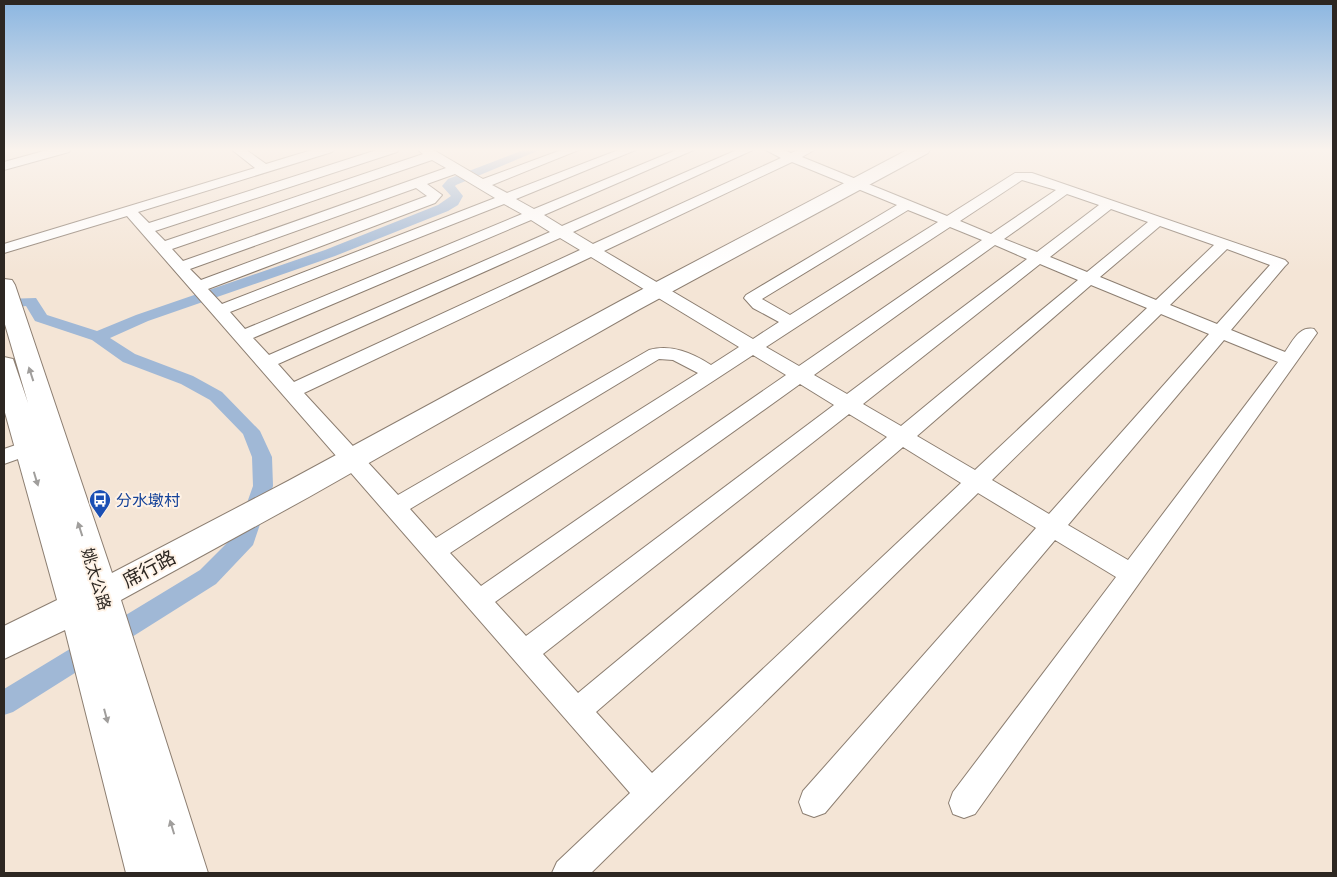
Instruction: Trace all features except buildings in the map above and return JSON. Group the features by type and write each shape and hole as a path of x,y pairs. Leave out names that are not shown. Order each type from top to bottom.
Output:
{"street":[{"path":"4,249 196,190"},
{"path":"146,230 268,190"},
{"path":"162,247 322,190"},
{"path":"180,267 397,190"},
{"path":"208,299 430,200 435,195 427,190"},
{"path":"491,190 1131,574"},
{"path":"208,299 529,190"},
{"path":"242,336 593,190"},
{"path":"265,363 656,190"},
{"path":"291,391 722,190"},
{"name":"席行路","path":"4,643 97,631 214,534 303,487 658,290 845,190"},
{"path":"870,190 1287,359"},
{"path":"434,551 752,346 999,190"},
{"path":"478,601 1064,190"},
{"path":"814,802 1280,263 1068,190"},
{"path":"524,653 1109,204"},
{"path":"791,322 752,298 907,205"},
{"path":"129,210 650,794"},
{"path":"577,712 1157,221"},
{"path":"568,873 1224,244"},
{"name":"姚太公路","path":"6,303 27,448"},
{"path":"964,803 1287,359 1308,333"},
{"path":"395,507 655,354 669,351 686,357 711,373"},
{"name":"姚太公路","path":"4,365 27,448 186,873"},
{"name":"姚太公路","path":"97,631 148,873"}],"waterway":[{"path":"98,337 142,318 330,253 443,208 454,202 457,196 452,190"},
{"path":"4,304 31,301 41,318 98,337"},
{"path":"4,703 208,577 245,539 263,486 262,457 251,431 216,396 187,380 129,358 98,337"}],"place":[{"name":"分水墩村","path":"100,519"}]}
